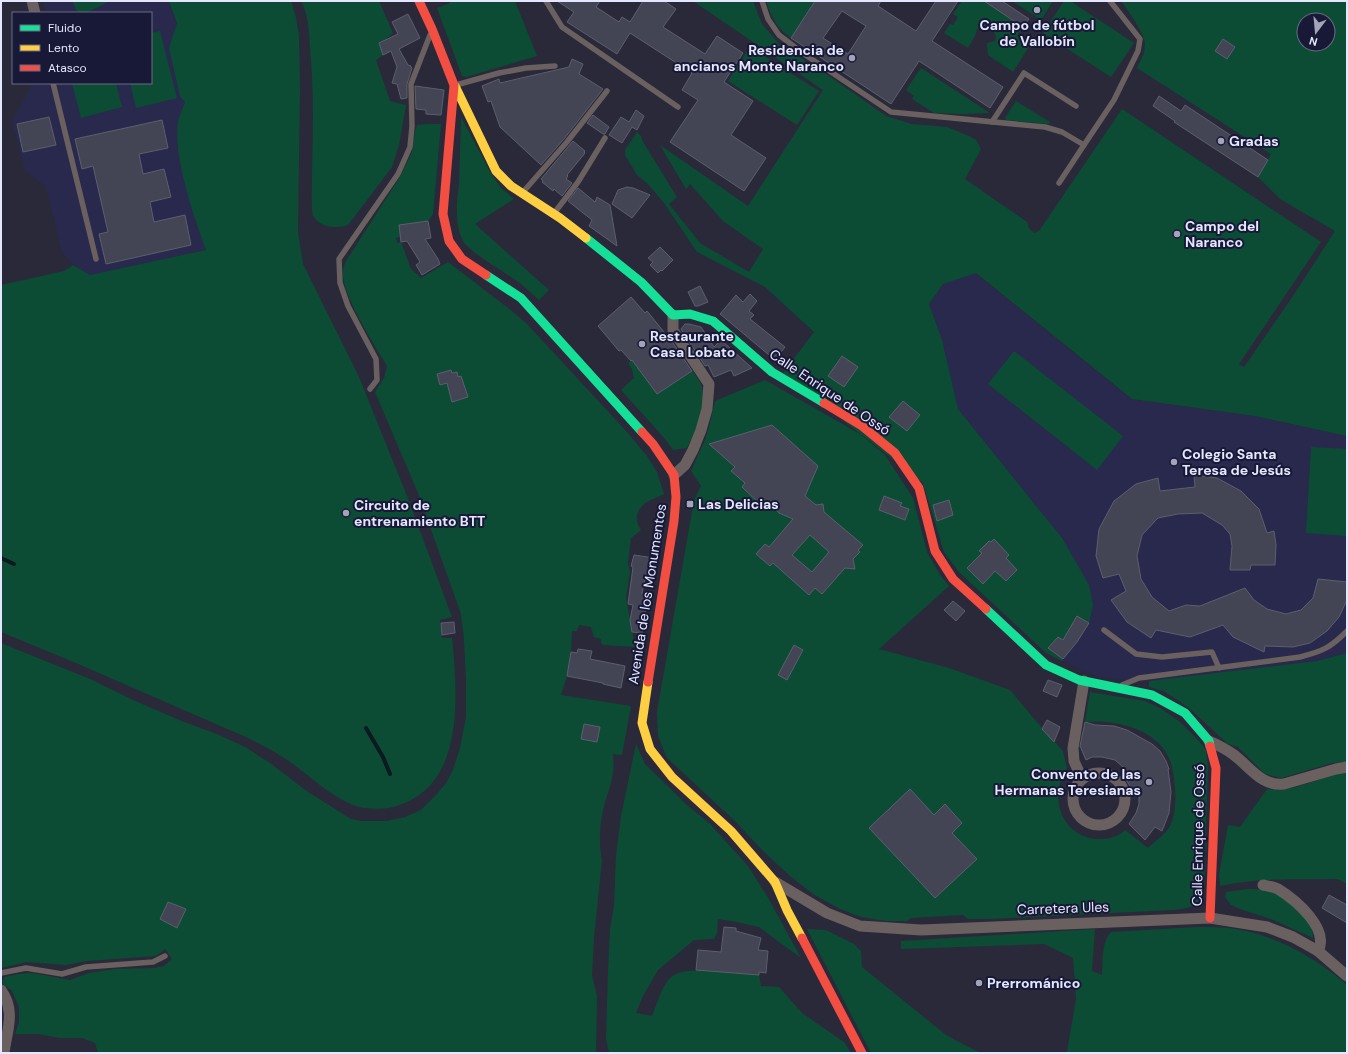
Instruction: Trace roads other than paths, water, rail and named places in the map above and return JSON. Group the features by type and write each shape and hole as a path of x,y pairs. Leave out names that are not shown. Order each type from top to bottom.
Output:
{"street":[{"path":"32,1 36,12"},
{"name":"Avenida de los Monumentos","path":"419,1 432,29 454,86 443,214 449,241 462,259 521,298 653,444 674,475 676,497 674,521 642,723 650,749 672,777 732,831 776,882 787,910 862,1053"},
{"path":"454,86 496,171 510,186 554,214 641,282 673,315 673,330 709,384 707,409 701,430 685,465 674,475"},
{"name":"Calle Enrique de Ossó","path":"673,315 690,314 713,321 772,372 862,426 895,453 919,488 935,551 953,579 1046,665 1079,680 1152,695 1185,713 1209,741 1216,768 1210,918"},
{"path":"1082,779 1074,760 1073,748 1084,681"},
{"path":"1209,741 1234,755 1260,778 1276,785 1347,767"},
{"path":"1099,773 1106,774 1119,783 1123,790 1124,798 1121,811 1117,817 1104,824 1097,824 1084,820 1079,815 1075,809 1073,795 1075,788 1082,779 1091,774 1099,773"},
{"name":"Carretera Ules","path":"776,882 827,913 860,926 921,930 1210,918 1267,927 1293,937 1318,951 1347,976"},
{"path":"1263,885 1277,888 1296,902 1311,918 1320,935 1321,945 1318,951"},
{"path":"1,990 7,998 10,1015 4,1053"}],"lane":[{"path":"546,1 562,27 678,107"},
{"path":"762,1 768,19 779,35 804,54 891,112 1045,127 1062,132 1084,145"},
{"path":"1059,182 1114,100 1138,51 1140,39 1110,1"},
{"path":"370,389 377,380 376,359 348,306 340,283 339,259 398,174 410,148 412,126 411,84 432,29"},
{"path":"454,86 526,68 555,66"},
{"path":"992,122 1024,73 1076,106"},
{"path":"53,84 96,259"},
{"path":"522,193 567,142 607,91"},
{"path":"554,214 578,182 605,138"},
{"path":"1104,630 1136,654 1162,657 1212,652 1219,668"},
{"path":"1116,687 1139,678 1300,657 1320,652 1337,641 1347,631"},
{"path":"1,973 26,968 62,974 86,967 153,962 165,956"}],"waterway":[{"path":"1,558 14,564"},
{"path":"366,728 383,757 390,774"}],"place":[{"name":"Campo de fútbol de Vallobín","path":"1037,10"},
{"name":"Residencia de ancianos Monte Naranco","path":"852,58"},
{"name":"Gradas","path":"1221,141"},
{"name":"Campo del Naranco","path":"1177,234"},
{"name":"Restaurante Casa Lobato","path":"642,344"},
{"name":"Colegio Santa Teresa de Jesús","path":"1174,462"},
{"name":"Las Delicias","path":"690,504"},
{"name":"Circuito de entrenamiento BTT","path":"346,513"},
{"name":"Convento de las Hermanas Teresianas","path":"1149,782"},
{"name":"Prerrománico","path":"979,983"}]}
